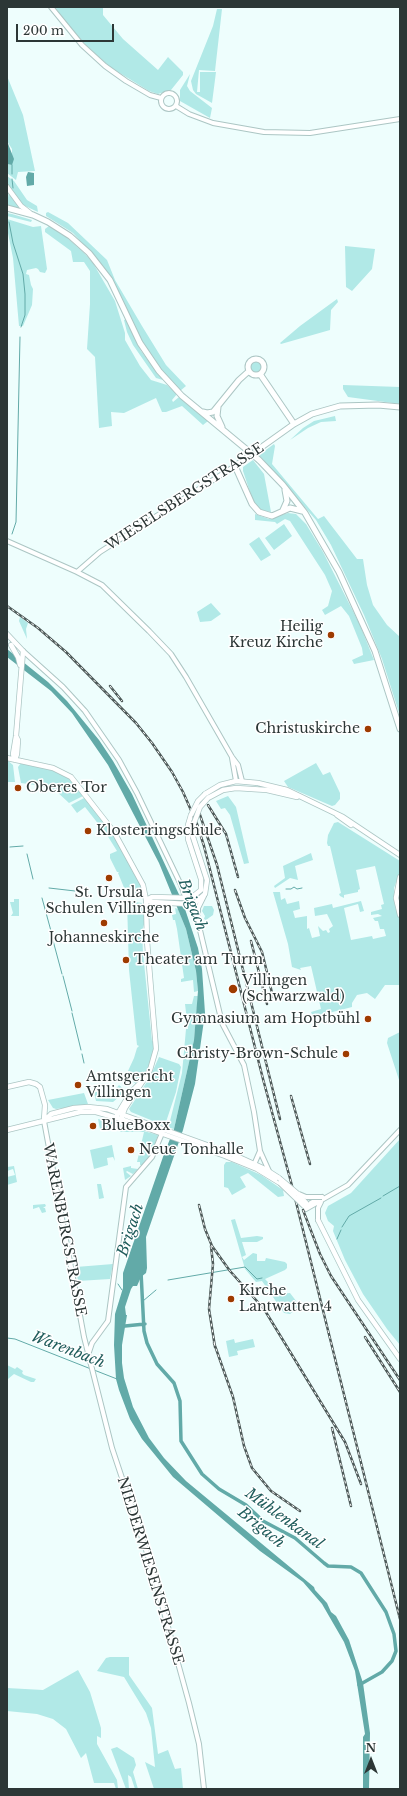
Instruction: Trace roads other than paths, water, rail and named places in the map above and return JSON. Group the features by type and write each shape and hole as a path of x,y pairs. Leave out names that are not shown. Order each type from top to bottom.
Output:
{"main road":[{"path":"7,187 7,195"},
{"path":"7,187 20,206 34,216"},
{"path":"7,208 48,222 76,241 100,266 114,288 136,335 149,358 169,383 198,410 259,460 283,485 304,513 331,556 361,619 381,669 400,729"},
{"path":"198,410 210,413 218,406 239,380 249,371 249,362 254,359 259,359 263,362 265,367 260,374"},
{"path":"249,371 253,374 260,374"},
{"path":"260,374 294,424"},
{"name":"WIESELSBERGSTRASSE","path":"235,466 294,424 312,414 340,406 378,405 400,407"},
{"path":"218,406 218,419 225,431"},
{"path":"235,466 257,511 269,516 295,508 304,513"},
{"path":"283,485 287,501 283,511"},
{"path":"7,634 23,651"},
{"path":"9,644 23,651"},
{"path":"9,644 17,655 21,671"},
{"path":"15,760 13,754 16,736 23,651"},
{"path":"7,758 53,768 65,773 77,784 114,832 130,858 143,885 146,900 156,1049 154,1062 118,1116"},
{"path":"146,900 152,897 188,902 198,894 202,886 188,839 188,824 191,815 198,801 220,785 236,781 287,790 336,814 341,820 358,827 400,855"},
{"path":"146,900 173,904 188,902 205,894 207,880 193,837 194,823 206,796 223,790 247,788 267,790 307,800"},
{"path":"400,877 396,898 400,915"},
{"name":"WARENBURGSTRASSE","path":"7,1087 29,1082 40,1087 45,1105 44,1121"},
{"path":"118,1116 121,1106 131,1092 142,1082"},
{"path":"45,1105 57,1112"},
{"path":"44,1121 50,1115 57,1112 88,1106 182,1138 269,1171 298,1194 306,1207"},
{"path":"7,1130 91,1111 118,1116"},
{"path":"57,1112 55,1116 57,1118"},
{"path":"256,1166 280,1183 306,1207"},
{"path":"318,1220 342,1270 364,1310 400,1359"}],"street":[{"path":"51,7 82,45 105,66 126,81 150,95 161,98"},
{"path":"166,93 173,94 177,99 176,106 169,109 166,108 161,104 161,98 166,93"},
{"path":"176,106 189,114 213,123 236,128 276,132 328,131 400,119"},
{"name":"WIESELSBERGSTRASSE","path":"77,572 100,552 235,466"},
{"path":"7,541 77,572 109,591 171,654 240,770 242,781"},
{"path":"23,651 63,688 85,711 119,760 137,793 182,885 197,921 222,1023 242,1062 246,1074 260,1151 269,1171"},
{"path":"232,757 236,781"},
{"path":"197,921 200,904 205,894"},
{"name":"WARENBURGSTRASSE","path":"44,1121 89,1357"},
{"path":"306,1207 332,1195 348,1185 400,1130"},
{"path":"89,1357 91,1345 108,1321 126,1187 152,1157 165,1132"},
{"path":"256,1166 260,1151"},
{"path":"256,1166 262,1156"},
{"path":"298,1194 306,1198 322,1199"},
{"path":"306,1207 316,1204 322,1199"},
{"path":"318,1220 318,1208 322,1199"},
{"name":"NIEDERWIESENSTRASSE","path":"89,1357 112,1448 166,1616 196,1731 204,1789"}],"waterway":[{"path":"12,165 12,174"},
{"path":"12,179 13,188"},
{"path":"9,222 13,243 23,274 25,315 21,327"},
{"path":"12,534 16,522 20,337"},
{"path":"10,847 23,846"},
{"path":"27,854 33,879"},
{"path":"286,889 291,889 294,887 297,889 302,888"},
{"path":"49,888 75,891"},
{"path":"42,898 51,931"},
{"path":"51,933 62,974"},
{"path":"63,976 72,1011"},
{"path":"72,1013 81,1050"},
{"path":"82,1054 84,1063"},
{"path":"383,1196 400,1186"},
{"path":"342,1227 349,1216 381,1198"},
{"path":"337,1239 341,1230"},
{"path":"168,1280 245,1267 257,1279 262,1278"},
{"name":"Mühlenkanal","path":"141,1272 144,1331 147,1343 157,1364 174,1383 180,1401 181,1441 202,1474 219,1489 246,1505 263,1521 295,1538 328,1566 351,1567 361,1573 386,1612 394,1634 396,1651 392,1661 382,1672 359,1685"},
{"path":"118,1284 122,1290"},
{"path":"143,1301 156,1290"},
{"name":"Mühlenkanal","path":"125,1326 145,1324"},
{"name":"Warenbach","path":"7,1338 15,1339 91,1369"},
{"name":"Warenbach","path":"94,1370 117,1379"}],"railway":[{"path":"7,606 38,628 66,652 136,723 172,772 183,792 197,824 291,1182 400,1619"},
{"path":"110,686 122,701"},
{"path":"208,805 226,834 238,877"},
{"path":"199,812 217,865 280,1119"},
{"path":"235,890 245,918 262,952 273,997"},
{"path":"251,941 267,1004"},
{"path":"291,1096 310,1164"},
{"path":"199,1205 205,1229 212,1246 230,1271 264,1309 345,1442 361,1484"},
{"path":"303,1210 320,1254 331,1276 400,1380"},
{"path":"211,1246 213,1264 209,1309 215,1347"},
{"path":"365,1337 400,1392"},
{"path":"214,1343 233,1397 244,1446 252,1468 271,1491 300,1511"},
{"path":"332,1428 351,1506"}],"place":[{"name":"Heilig Kreuz Kirche","path":"331,635"},
{"name":"Christuskirche","path":"368,729"},
{"name":"Oberes Tor","path":"18,788"},
{"name":"Klosterringschule","path":"88,831"},
{"name":"St. Ursula Schulen Villingen","path":"109,878"},
{"name":"Johanneskirche","path":"104,923"},
{"name":"Theater am Turm","path":"126,960"},
{"name":"Villingen (Schwarzwald)","path":"233,989"},
{"name":"Gymnasium am Hoptbühl","path":"368,1019"},
{"name":"Christy-Brown-Schule","path":"346,1054"},
{"name":"Amtsgericht Villingen","path":"78,1085"},
{"name":"BlueBoxx","path":"93,1126"},
{"name":"Neue Tonhalle","path":"131,1150"},
{"name":"Kirche Lantwatten 4","path":"231,1299"}],"water label":[{"name":"Brigach","path":"192,905"},
{"name":"Brigach","path":"131,1230"},
{"name":"Brigach","path":"261,1528"}]}
